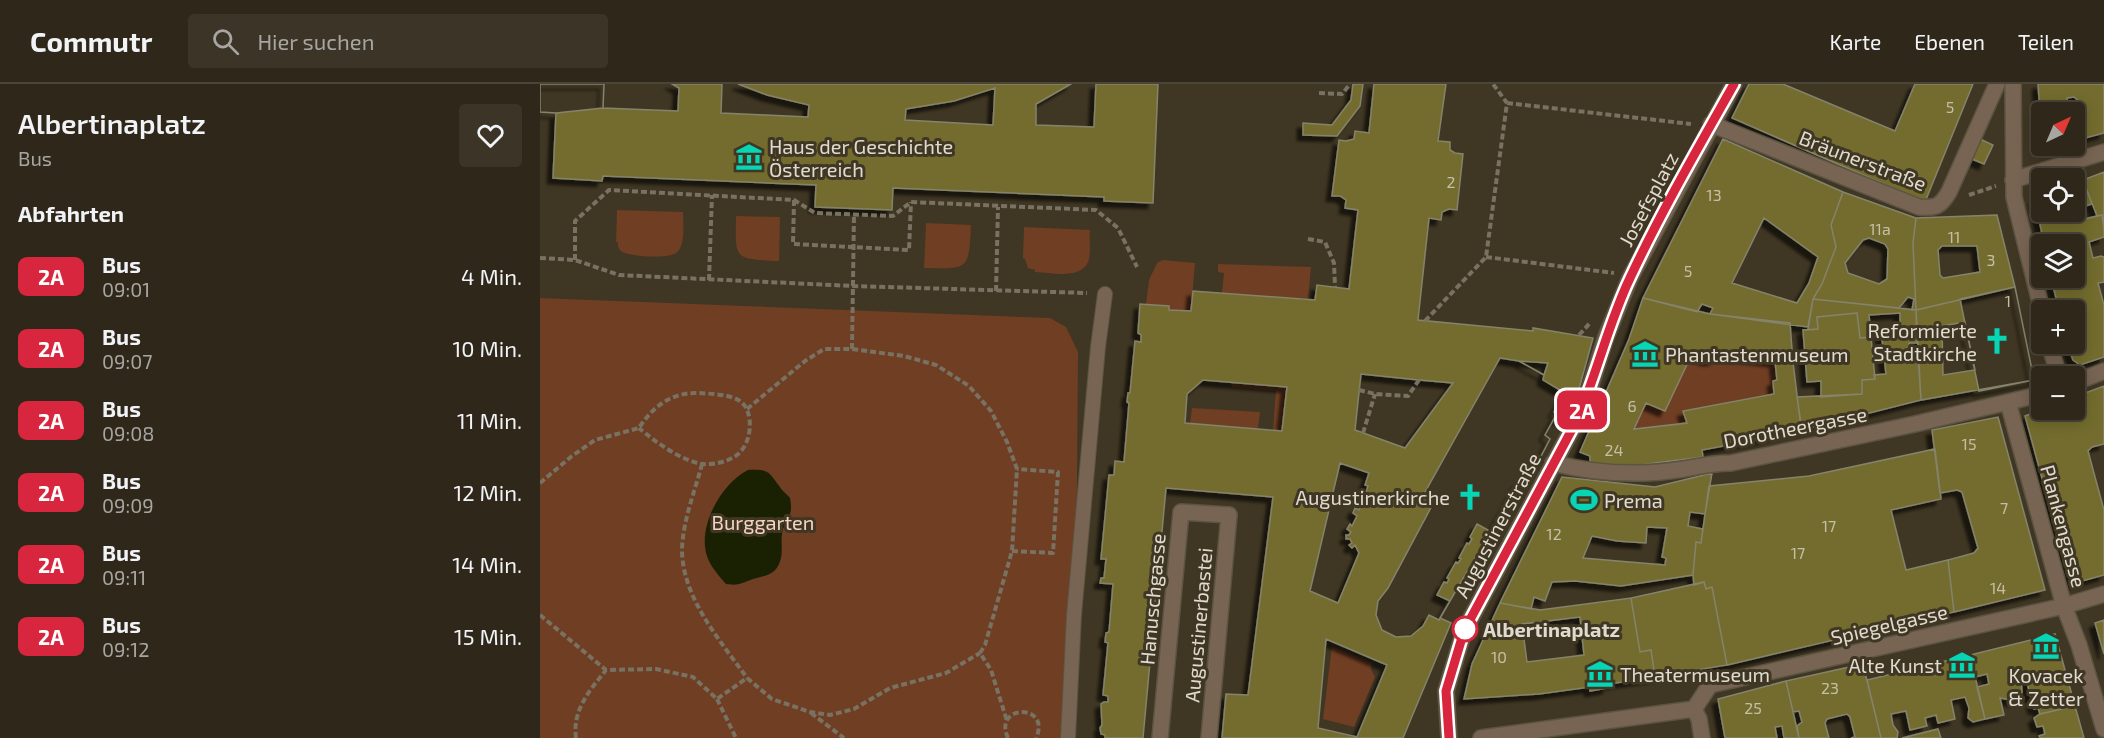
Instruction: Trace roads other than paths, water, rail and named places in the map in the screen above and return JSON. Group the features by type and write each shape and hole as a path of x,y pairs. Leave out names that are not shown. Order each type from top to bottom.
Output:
{"street":[{"name":"Josefsplatz","path":"1606,337 1630,278 1734,84"},
{"name":"Bräunerstraße","path":"1712,124 1919,207 1934,207 1943,201 1949,192 1997,84"},
{"path":"2013,84 2014,197 2039,300"},
{"path":"2013,180 2104,152"},
{"name":"Augustinerstraße","path":"1449,738 1446,691 1464,631 1577,420 1588,394 1606,337"},
{"path":"2085,379 2104,371"},
{"name":"Dorotheergasse","path":"1553,463 1580,470 1619,473 1731,463 2031,397"},
{"name":"Plankengasse","path":"2008,402 2064,606 2079,645 2104,729"},
{"name":"Hanuschgasse","path":"1160,738 1181,512 1228,515"},
{"name":"Augustinerbastei","path":"1209,738 1228,515"},
{"name":"Spiegelgasse","path":"1694,709 1710,686 2064,606 2104,594"},
{"path":"1481,738 1694,709 1699,719 1702,738"}],"lane":[{"path":"1068,738 1074,615 1098,347 1105,294"}],"place":[{"name":"Haus der Geschichte Österreich","path":"749,157"},
{"name":"Reformierte Stadtkirche","path":"1997,341"},
{"name":"Phantastenmuseum","path":"1645,354"},
{"name":"Augustinerkirche","path":"1470,497"},
{"name":"Prema","path":"1584,500"},
{"name":"Albertinaplatz","path":"1465,629"},
{"name":"Kovacek & Zetter","path":"2046,646"},
{"name":"Alte Kunst","path":"1962,665"},
{"name":"Theatermuseum","path":"1600,674"}],"park label":[{"name":"Burggarten","path":"763,522"}]}
